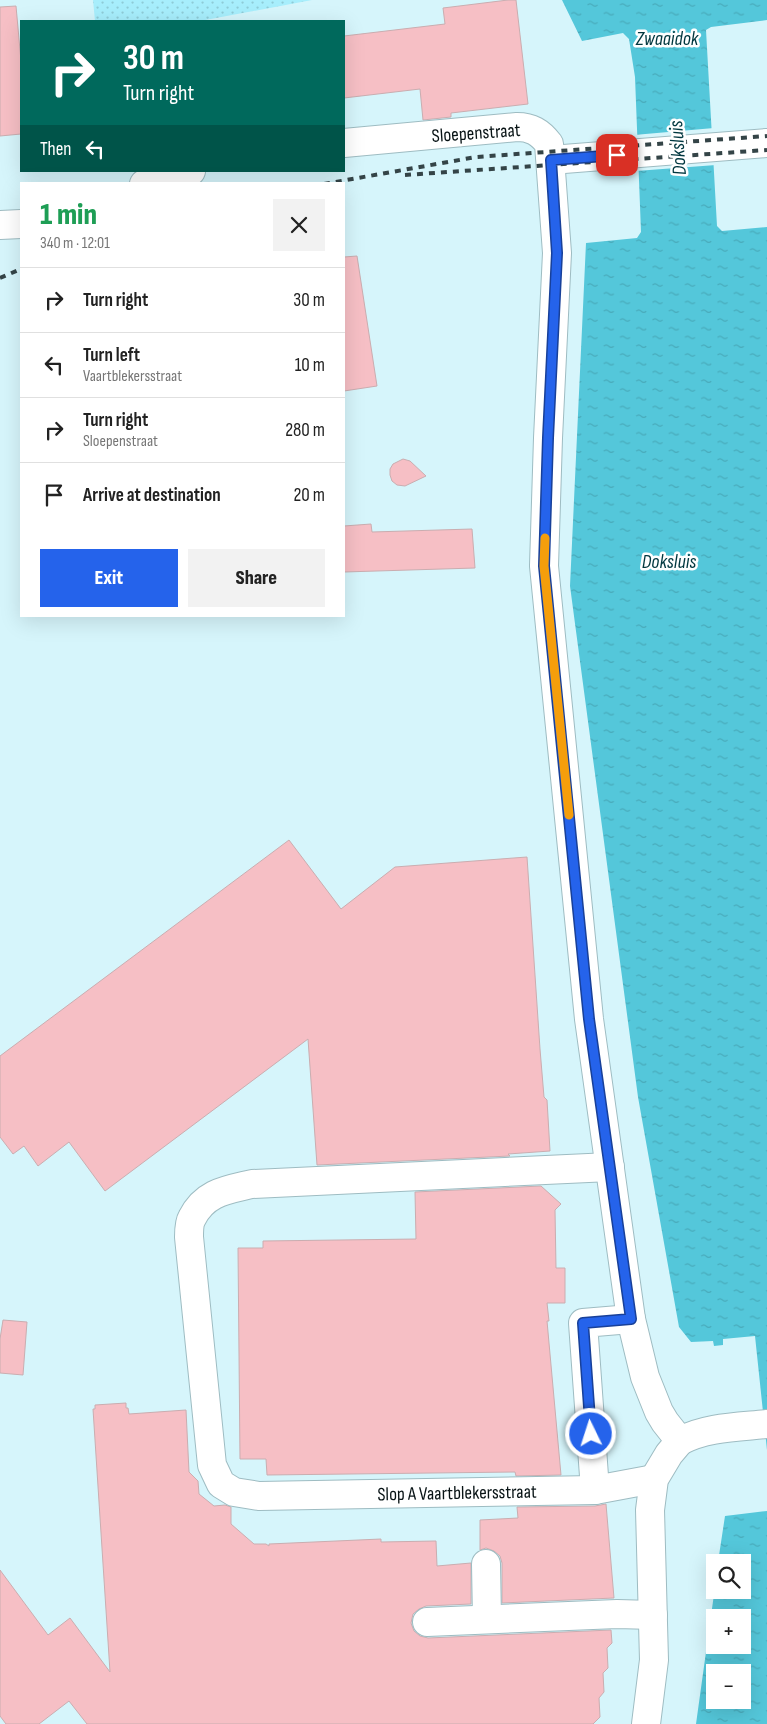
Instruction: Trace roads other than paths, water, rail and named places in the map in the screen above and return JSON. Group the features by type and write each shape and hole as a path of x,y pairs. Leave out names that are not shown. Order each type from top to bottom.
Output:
{"street":[{"name":"Sloepenstraat","path":"345,143 517,126 527,127 543,136 550,144 557,253 544,566 589,1019 631,1319 646,1377 659,1412 680,1441"},
{"path":"551,160 767,143"},
{"path":"151,182 187,172"},
{"path":"0,226 20,224"},
{"name":"Slop A Vaartblekersstraat","path":"610,1167 252,1184 215,1193 191,1218 189,1237 212,1464 221,1484 234,1492 259,1496 595,1490 654,1480"},
{"path":"595,1490 583,1323 631,1319"},
{"path":"646,1724 654,1660 650,1510 654,1480 669,1454 680,1441 691,1435 709,1430 763,1424"},
{"path":"486,1564 487,1619"},
{"path":"427,1622 617,1614 653,1615"}],"water":[{"name":"Doksluis","path":"562,0 767,0 767,20 711,27 706,30 717,226 722,231 767,227 767,1450 755,1336 723,1339 723,1345 714,1346 713,1341 691,1342 679,1327 638,1097 570,586 586,243 637,238 641,232 635,77 629,39 623,33 582,41"},
{"path":"767,1511 767,1724 696,1724 706,1652 706,1654 751,1654 751,1609 712,1609 713,1599 751,1599 751,1554 719,1554 725,1516"}],"railway":[{"path":"335,182 476,157 767,136"},
{"path":"405,175 767,150"},
{"path":"0,278 20,269"}],"water label":[{"name":"Zwaaidok","path":"667,38"}]}
